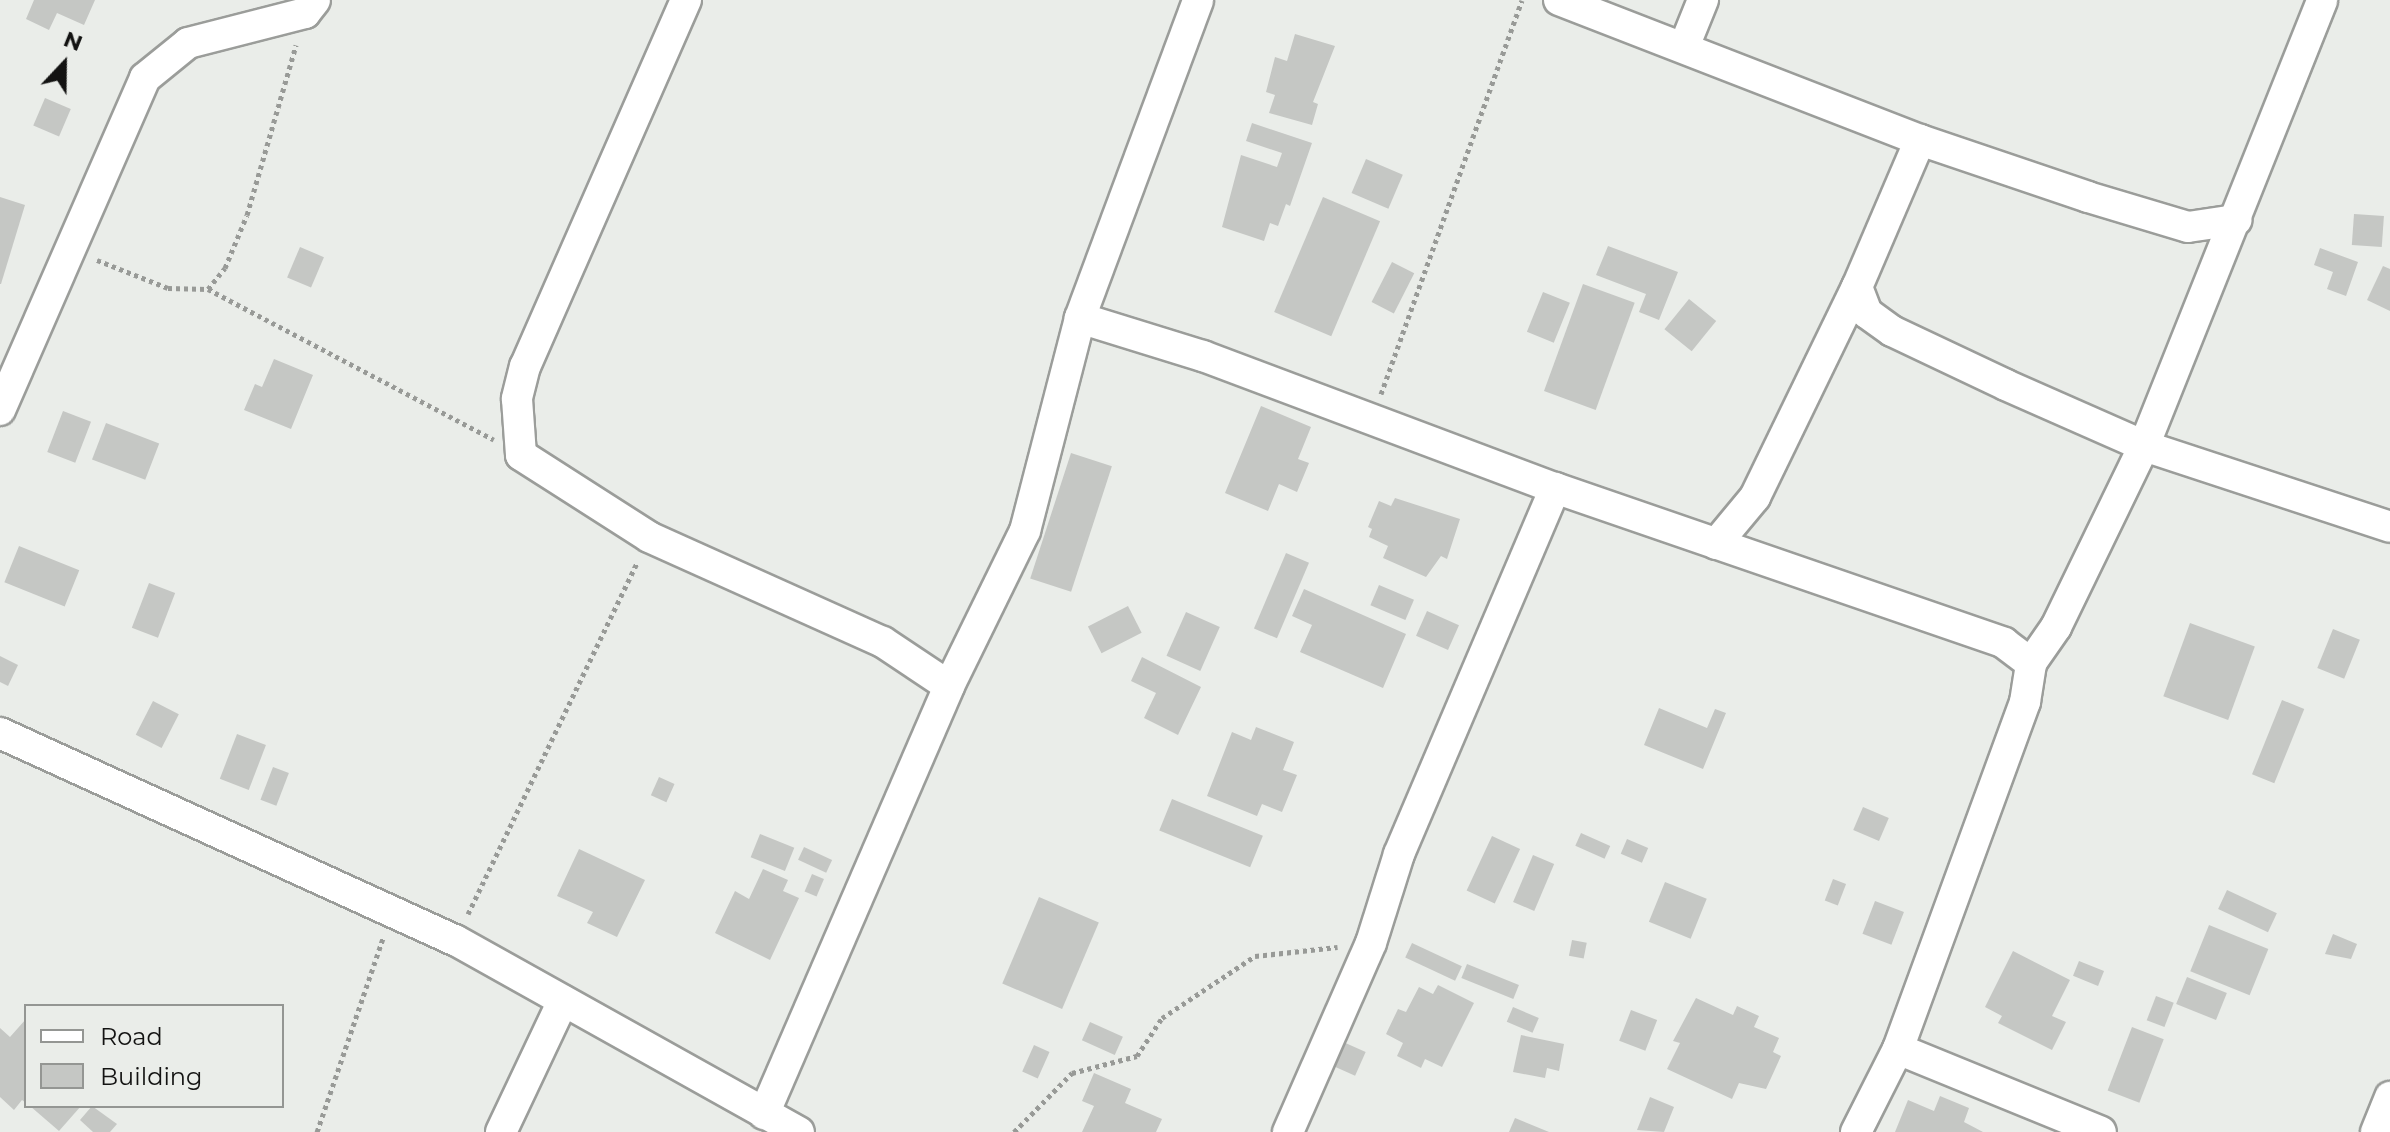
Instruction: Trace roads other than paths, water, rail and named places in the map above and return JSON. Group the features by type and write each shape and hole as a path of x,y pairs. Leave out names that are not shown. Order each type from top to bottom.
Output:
{"street":[{"path":"686,0 525,366 517,399 521,455 649,537 883,642 949,686"},
{"path":"764,1114 949,686 1025,531 1080,318 1198,0"},
{"path":"1559,0 1920,140 2188,227 2236,220"},
{"path":"1684,47 1703,0"},
{"path":"1856,1132 1898,1049 2025,702 2031,663 2056,627 2144,446 2322,0"},
{"path":"0,410 115,138 145,78 159,62 188,43 310,6"},
{"path":"1716,544 1755,497 1857,287 1920,140"},
{"path":"2188,227 2218,265"},
{"path":"1857,287 1867,313 1892,331 2144,446 2390,527"},
{"path":"1080,318 1373,417 1555,488 2004,643 2031,663"},
{"path":"1288,1132 1371,943 1399,854 1555,488"},
{"path":"0,733 455,940 799,1132"},
{"path":"501,1132 563,1001"},
{"path":"1898,1049 2101,1132"},
{"path":"2376,1132 2390,1097"}]}
